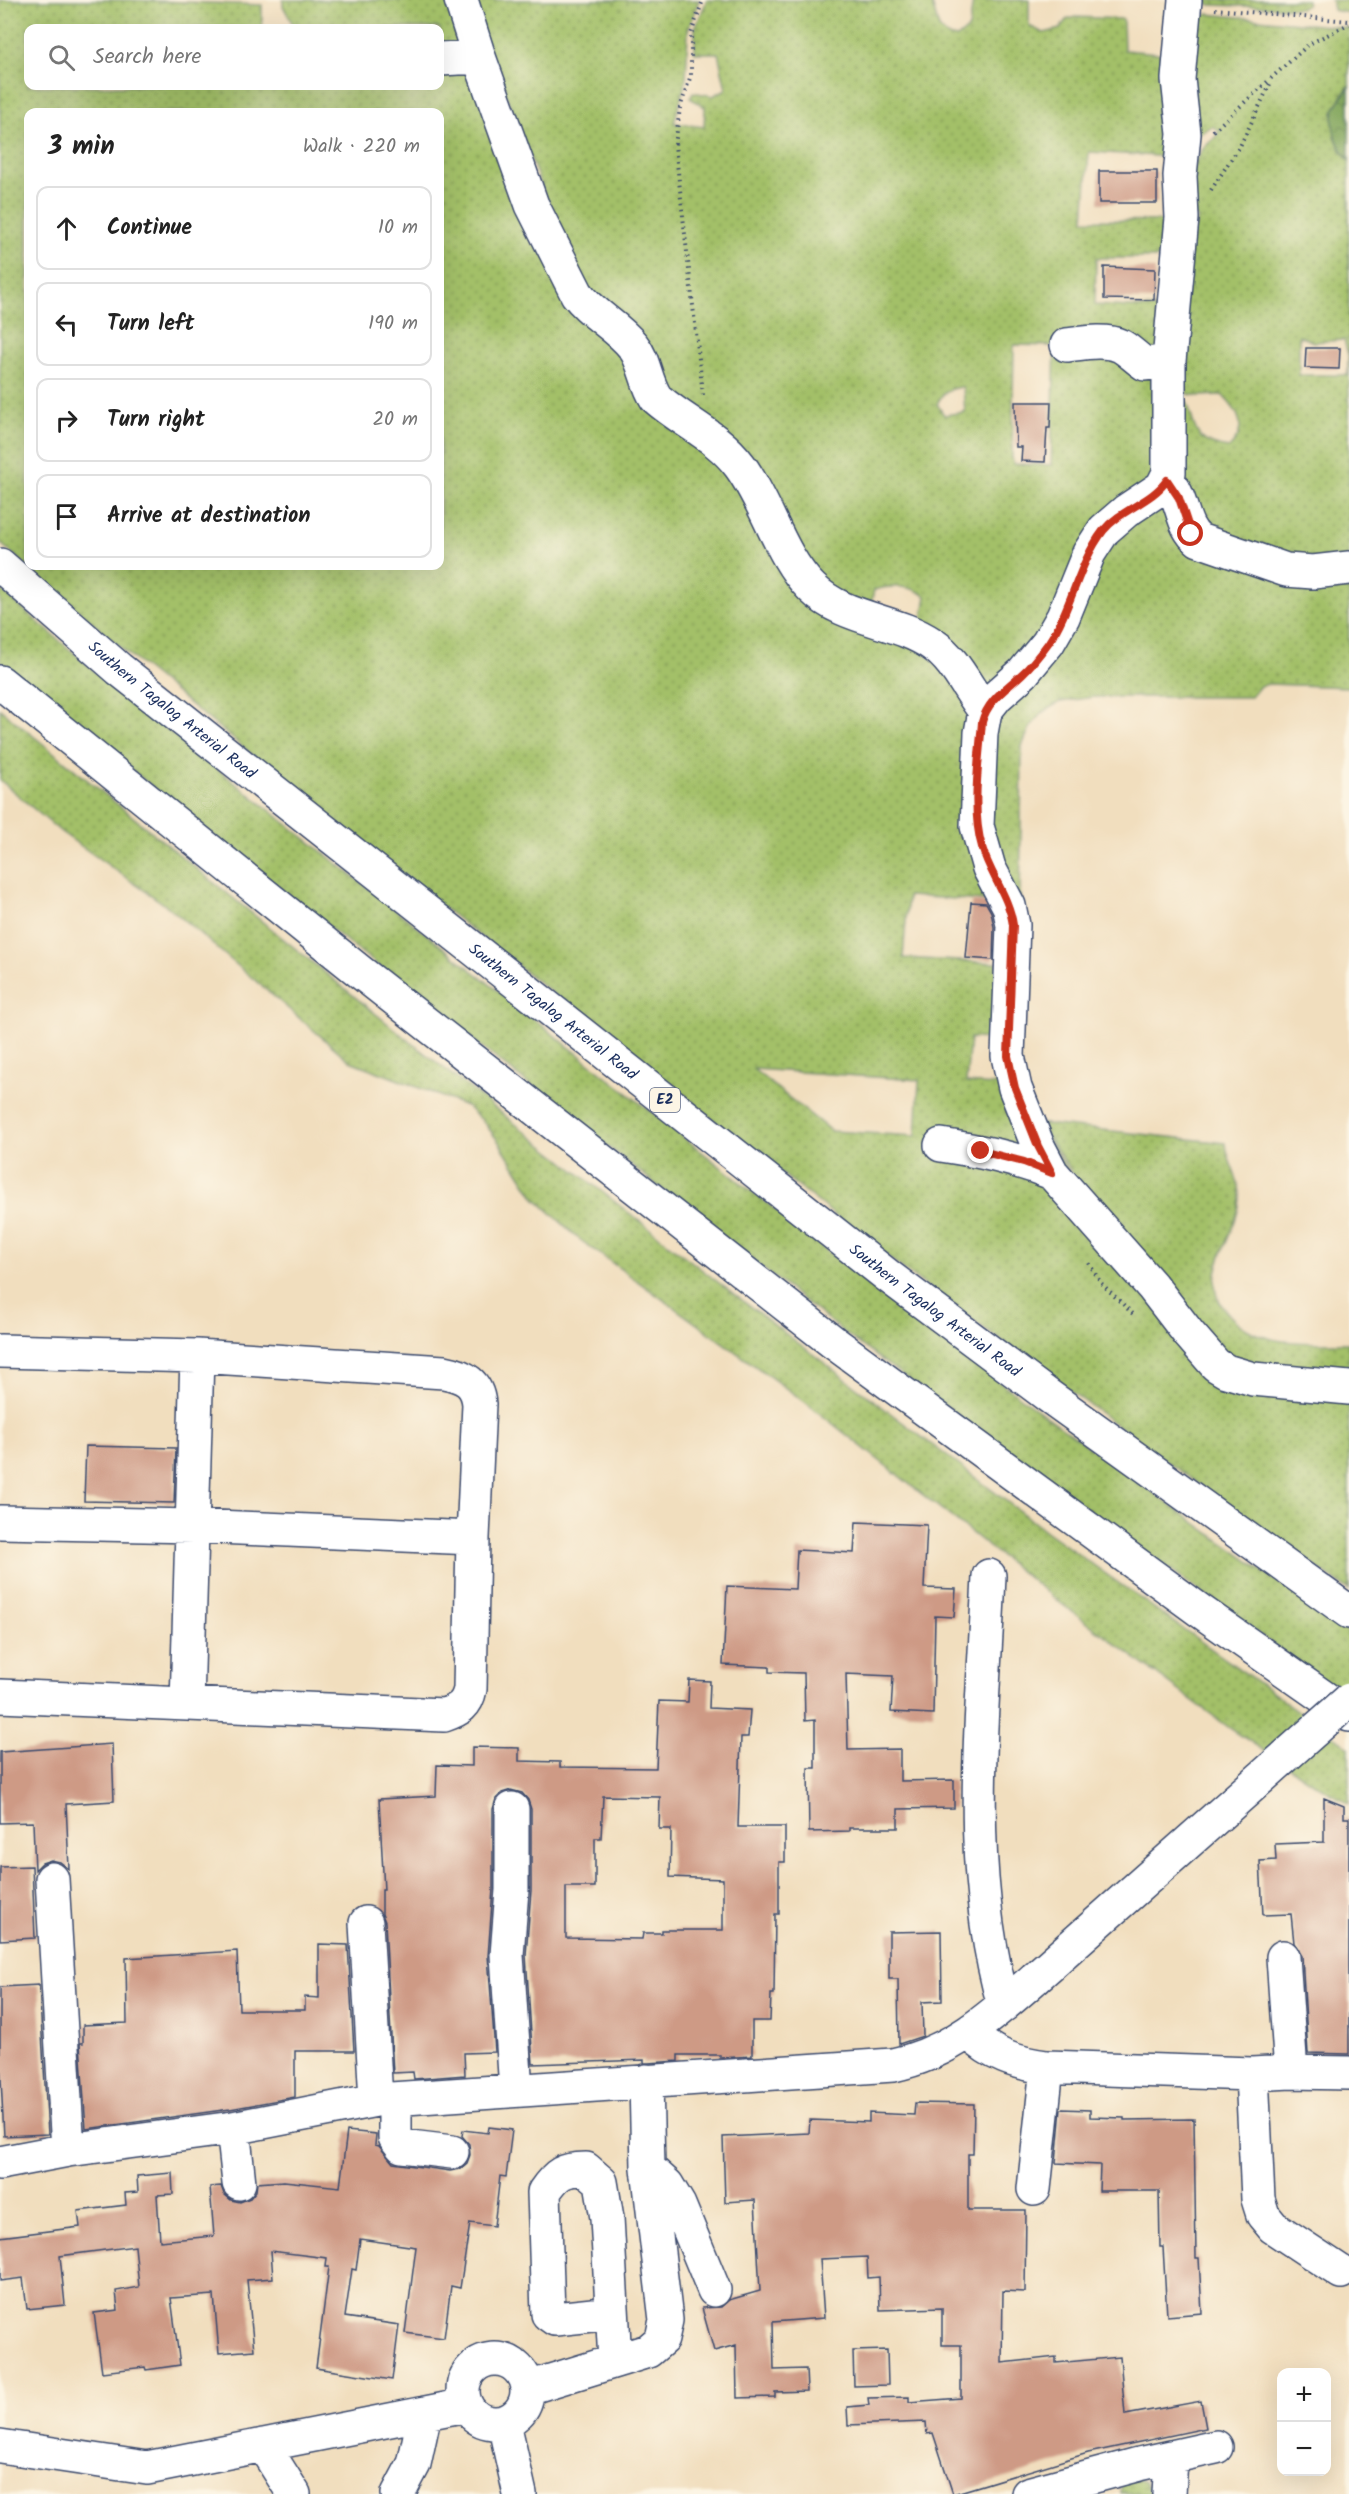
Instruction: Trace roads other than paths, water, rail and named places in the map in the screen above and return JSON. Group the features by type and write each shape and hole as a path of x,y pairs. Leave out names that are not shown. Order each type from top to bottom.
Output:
{"main road":[{"path":"461,0 532,206 577,294 586,307 634,347 643,364 650,390 656,398 716,441 741,467 789,555 813,589 833,603 903,629 933,644 958,670 985,711"},
{"path":"1184,4 1178,79 1184,147 1180,176 1182,218 1169,361 1170,465 1167,480 1156,492 1126,511 1104,530 1085,562 1063,617 1048,643 1023,673 997,696 985,711 982,722 977,826 989,868 1009,906 1013,925 1008,1056 1015,1088 1038,1146 1052,1173 1146,1278 1216,1365 1226,1371 1253,1379 1349,1388"},
{"path":"444,59 479,57"},
{"path":"1067,345 1094,342 1114,344 1132,353 1145,364 1169,361"},
{"path":"1167,480 1179,498 1191,534 1199,540 1286,570 1312,572 1349,568"},
{"name":"Southern Tagalog Arterial Road","path":"0,565 129,676 888,1276 1059,1404 1349,1612"},
{"path":"0,682 359,971 833,1342 1161,1582 1349,1715"},
{"path":"941,1145 1000,1155 1052,1173"},
{"path":"0,1351 197,1356 444,1372 467,1380 478,1393 479,1404 470,1689 468,1699 456,1711 444,1715 0,1696"},
{"path":"187,1704 197,1356"},
{"path":"0,1522 193,1526 473,1538"},
{"path":"988,1576 980,1856 990,1946 1004,2005"},
{"path":"1,2155 69,2150 233,2128 386,2099 893,2065 927,2055 969,2033 1004,2005 1349,1700"},
{"path":"512,1809 512,1890 507,1955 516,2090"},
{"path":"52,1879 69,2150"},
{"path":"366,1923 386,2099 395,2137 402,2146 453,2152"},
{"path":"1283,1957 1290,2072"},
{"path":"969,2033 984,2047 999,2056 1016,2062 1047,2067 1252,2074 1349,2073"},
{"path":"1034,2189 1047,2067"},
{"path":"1252,2074 1258,2199 1263,2215 1273,2227 1341,2272"},
{"path":"528,2388 648,2351 662,2339 666,2320 648,2168 646,2081"},
{"path":"233,2128 239,2183"},
{"path":"648,2168 667,2185 679,2205 714,2290"},
{"path":"612,2313 555,2319 548,2314 544,2192 555,2176 570,2169 586,2169 601,2182 607,2218 615,2361"},
{"path":"607,2218 653,2216"},
{"path":"498,2358 518,2367 525,2377 528,2388 527,2399 522,2410 504,2422 492,2424 472,2415 463,2394 468,2372 476,2364 486,2359 498,2358"},
{"path":"0,2446 147,2481 263,2445 466,2405"},
{"path":"398,2494 414,2464 425,2413"},
{"path":"504,2422 520,2494"},
{"path":"263,2445 294,2494"},
{"path":"1035,2493 1138,2464 1216,2447"},
{"path":"1169,2494 1171,2458"}]}
